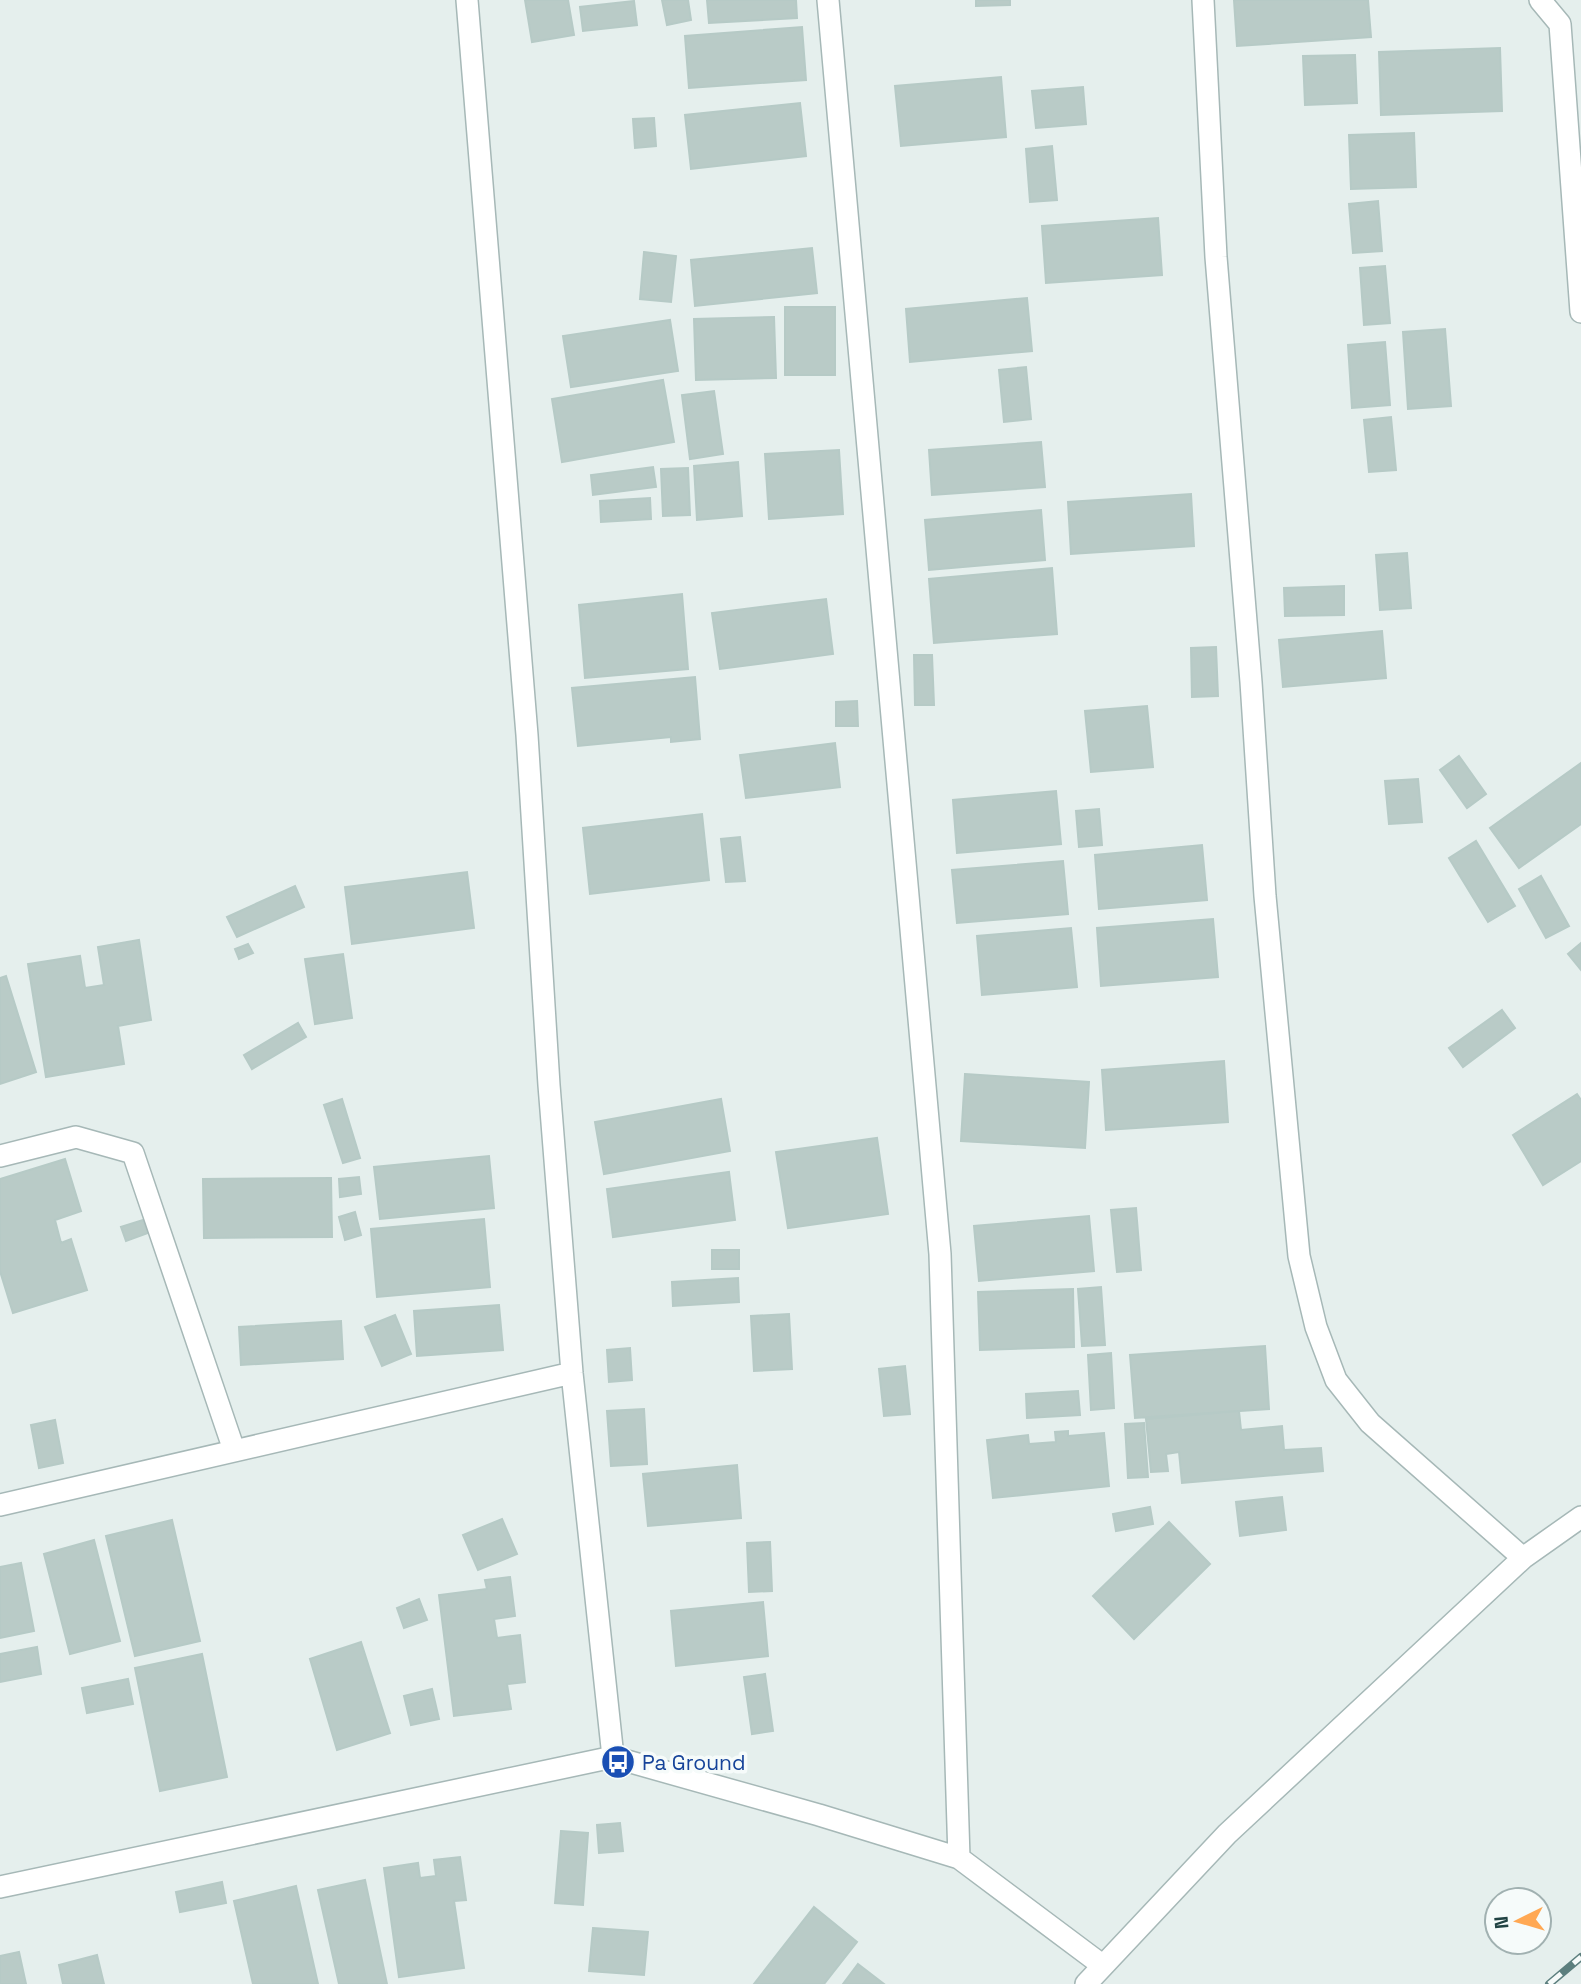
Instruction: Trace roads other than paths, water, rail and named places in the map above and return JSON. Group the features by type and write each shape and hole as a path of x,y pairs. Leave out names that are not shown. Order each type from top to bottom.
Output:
{"street":[{"path":"467,0 527,735 548,1085 572,1373 612,1757"},
{"path":"828,0 940,1254 959,1858"},
{"path":"1203,0 1216,257 1251,682 1265,896 1299,1256 1316,1326 1336,1380 1370,1423 1523,1558"},
{"path":"1540,0 1560,24 1581,312"},
{"path":"0,1156 76,1137 133,1153 234,1450"},
{"path":"0,1505 572,1373"},
{"path":"1086,1984 1227,1834 1523,1558 1581,1517"},
{"path":"0,1887 612,1757 819,1815 959,1858 1102,1965"}],"railway":[{"path":"1549,1984 1581,1957"}],"place":[{"name":"Pa Ground","path":"618,1762"}]}
